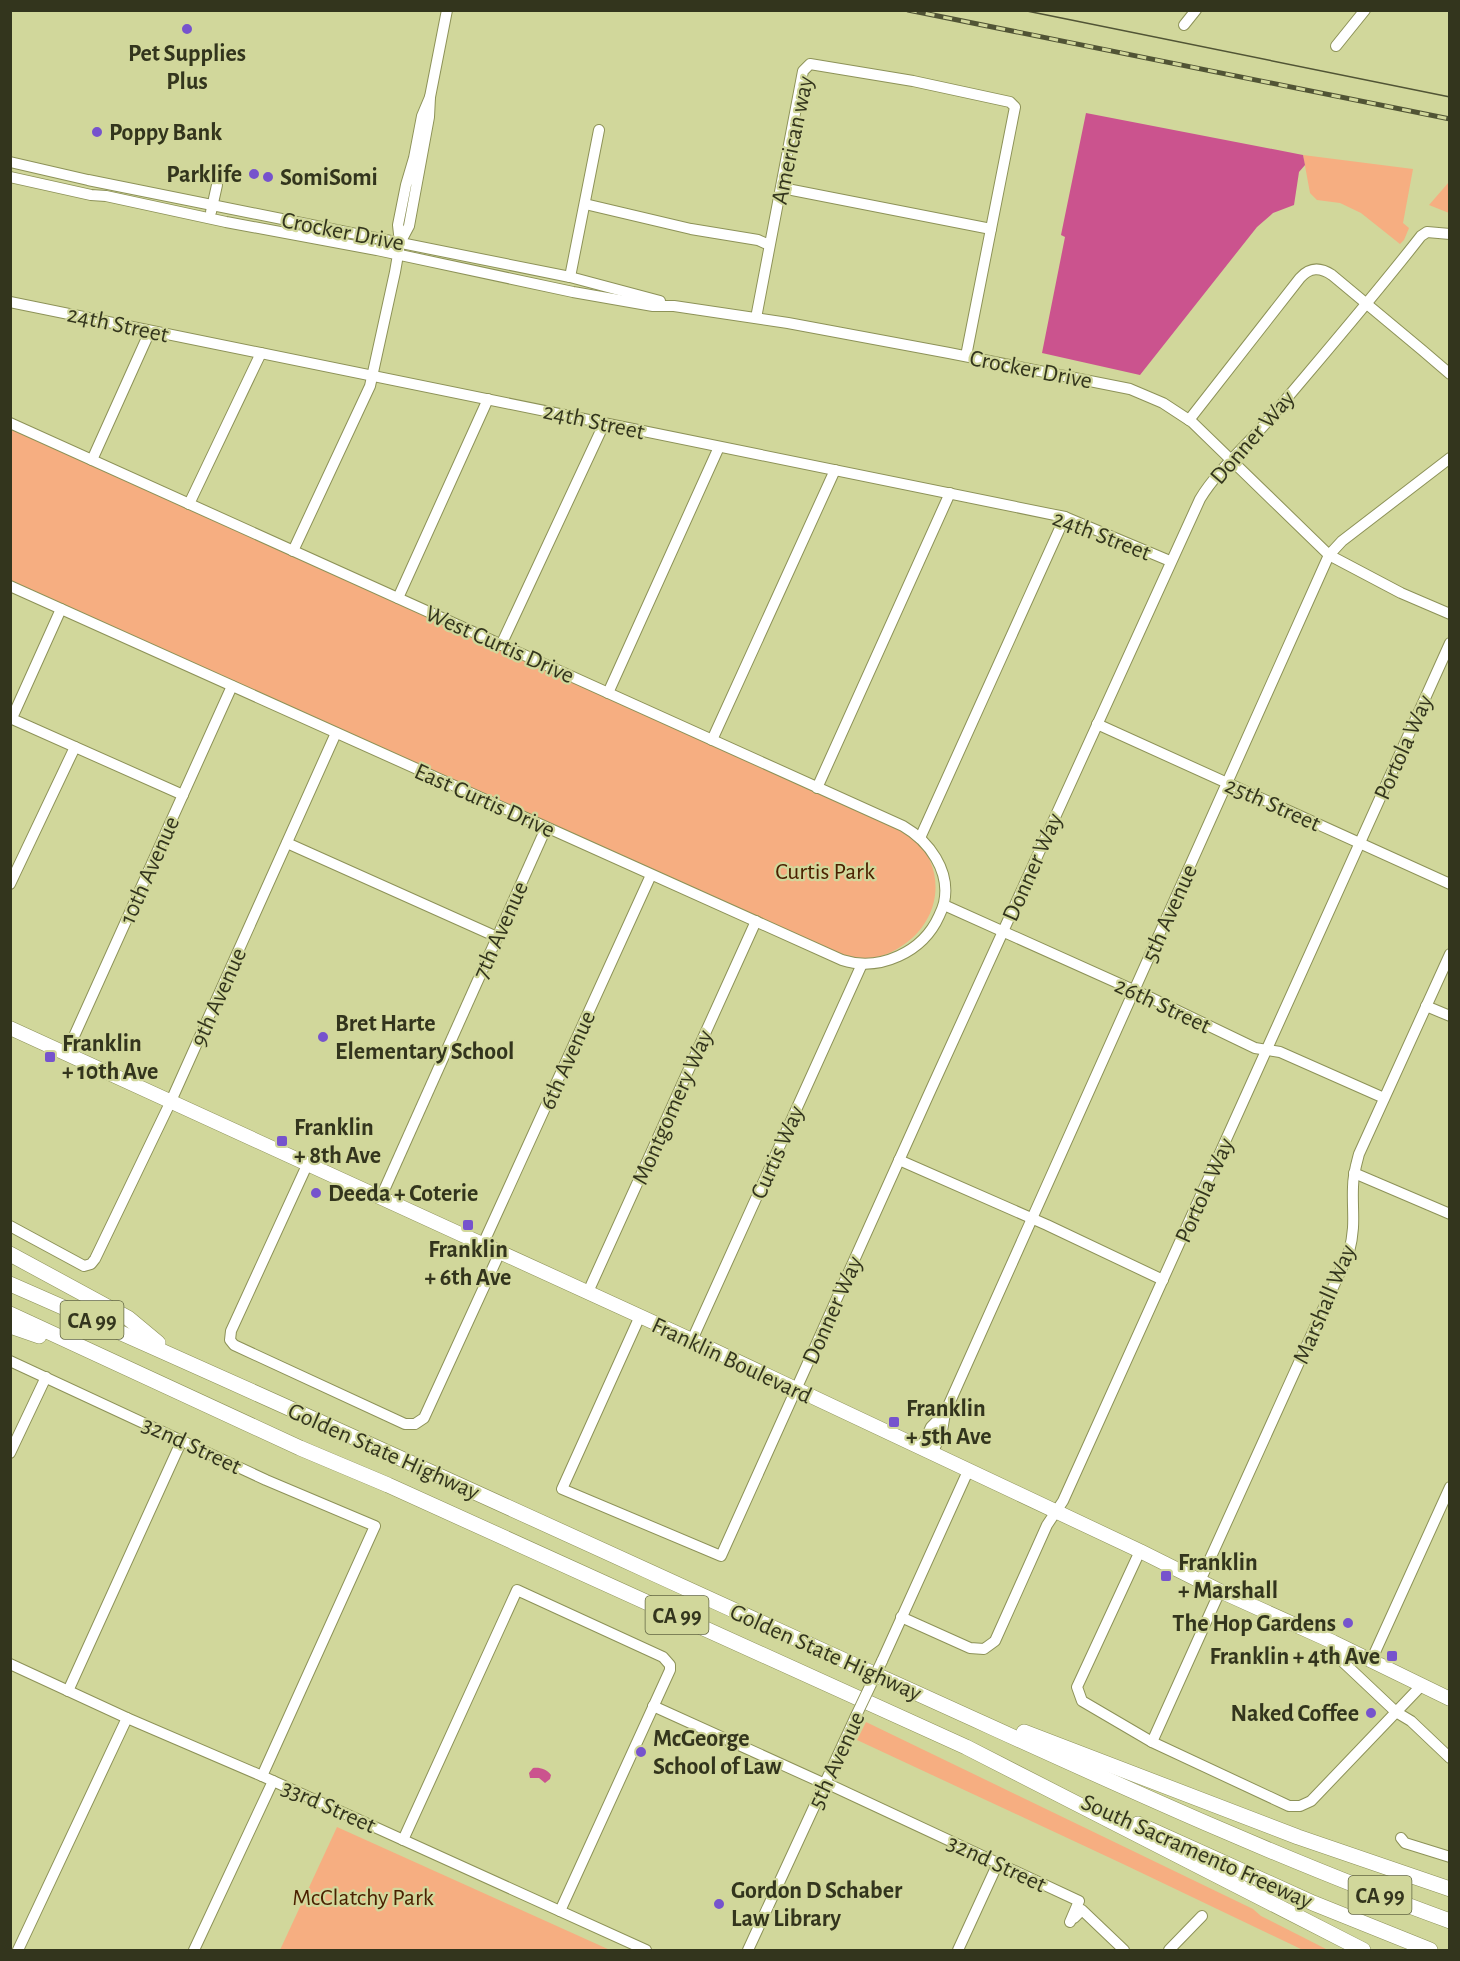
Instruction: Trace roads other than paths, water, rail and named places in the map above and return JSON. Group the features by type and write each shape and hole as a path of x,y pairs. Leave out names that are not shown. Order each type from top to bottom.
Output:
{"highway":[{"path":"10,1254 128,1318 174,1356"},
{"name":"Golden State Highway","path":"10,1284 174,1356 1028,1744 1320,1872 1449,1922"},
{"name":"Golden State Highway","path":"10,1314 300,1448 388,1485 966,1747 1363,1950"},
{"path":"10,1326 127,1367"},
{"path":"912,1691 1113,1765 1298,1837 1449,1889"},
{"name":"South Sacramento Freeway","path":"966,1747 1312,1903 1430,1950"}],"main road":[{"name":"Franklin Boulevard","path":"10,1028 692,1340 1220,1591 1371,1660 1449,1699"}],"street":[{"path":"293,551 373,376 400,243 409,226 447,10"},
{"path":"1184,25 1196,10"},
{"path":"1336,46 1365,10"},
{"name":"American way","path":"756,318 803,71 810,64 912,81 1010,102 1015,106 991,229"},
{"path":"570,277 599,130"},
{"name":"Crocker Drive","path":"10,162 88,180 570,277 674,306 756,318 966,356 1130,389 1163,403 1189,420 1329,555"},
{"name":"Crocker Drive","path":"10,177 573,292 653,306 674,306"},
{"path":"210,218 217,185"},
{"path":"782,188 991,229 966,356"},
{"path":"585,204 691,229 758,240 770,245"},
{"name":"Donner Way","path":"640,1316 562,1489 721,1556 1096,724 1203,494 1367,304 1421,236 1427,232 1449,234"},
{"path":"1189,420 1306,271 1317,268 1326,271 1449,374"},
{"name":"24th Street","path":"10,302 1065,517 1170,561"},
{"path":"92,460 150,331"},
{"path":"189,504 261,353"},
{"path":"398,598 488,399"},
{"name":"West Curtis Drive","path":"10,423 903,826 920,838 935,855 945,886 944,905"},
{"path":"501,645 604,424"},
{"path":"608,693 719,447"},
{"name":"5th Avenue","path":"926,1452 942,1431 945,1413 1329,555 1342,541 1449,458"},
{"path":"712,740 835,470"},
{"path":"817,788 950,493"},
{"path":"920,838 1065,517"},
{"path":"1329,555 1401,593 1449,614"},
{"name":"East Curtis Drive","path":"10,586 842,960 862,964 897,958 928,934 934,927 944,905"},
{"path":"61,609 11,718 183,795"},
{"name":"Portola Way","path":"902,1617 970,1648 984,1648 995,1641 1163,1280 1449,643"},
{"name":"10th Avenue","path":"66,1053 232,686"},
{"name":"25th Street","path":"1096,724 1449,884"},
{"name":"9th Avenue","path":"10,1226 84,1266 91,1264 95,1259 171,1101 336,733"},
{"path":"10,884 75,747"},
{"name":"7th Avenue","path":"381,1197 546,828"},
{"path":"287,843 497,937"},
{"name":"6th Avenue","path":"483,1244 651,875"},
{"name":"26th Street","path":"944,905 1255,1047 1280,1052 1384,1098"},
{"name":"Montgomery Way","path":"588,1292 756,921"},
{"name":"Marshall Way","path":"1200,1581 1349,1252 1355,1221 1354,1173 1359,1154 1449,954"},
{"name":"Curtis Way","path":"692,1340 862,964"},
{"path":"1426,1006 1449,1016"},
{"path":"899,1161 1163,1280"},
{"path":"309,1163 231,1331 230,1340 234,1345 384,1415 405,1424 416,1424 424,1418 500,1252"},
{"path":"1354,1173 1449,1214"},
{"name":"32nd Street","path":"10,1361 266,1480 375,1526 267,1778"},
{"path":"10,1453 46,1377"},
{"path":"68,1691 182,1440"},
{"name":"5th Avenue","path":"748,1950 968,1471"},
{"path":"1371,1660 1449,1487"},
{"path":"1140,1551 1077,1687 1082,1701 1152,1742 1289,1806 1300,1806 1311,1801 1421,1686"},
{"path":"403,1840 517,1590 663,1657 670,1665 560,1911"},
{"path":"1152,1742 1220,1591"},
{"path":"1333,1642 1343,1662 1396,1713 1411,1720 1449,1758"},
{"name":"33rd Street","path":"10,1664 642,1949"},
{"name":"32nd Street","path":"653,1706 1079,1902 1070,1922 1082,1910 1124,1950"},
{"path":"18,1950 128,1718"},
{"path":"194,1950 267,1778"},
{"path":"1401,1838 1405,1843 1449,1857"},
{"path":"958,1950 998,1863"},
{"path":"1169,1950 1202,1916"}],"tram line":[{"path":"1022,10 1450,97"}],"railway":[{"path":"908,10 1450,119"}],"place":[{"name":"Pet Supplies Plus","path":"187,29"},
{"name":"Poppy Bank","path":"97,132"},
{"name":"Parklife","path":"254,174"},
{"name":"SomiSomi","path":"268,177"},
{"name":"Bret Harte Elementary School","path":"323,1037"},
{"name":"Franklin + 10th Ave","path":"50,1057"},
{"name":"Franklin + 8th Ave","path":"282,1141"},
{"name":"Deeda + Coterie","path":"316,1193"},
{"name":"Franklin + 6th Ave","path":"468,1225"},
{"name":"Franklin + 5th Ave","path":"894,1422"},
{"name":"Franklin + Marshall","path":"1166,1576"},
{"name":"The Hop Gardens","path":"1348,1623"},
{"name":"Franklin + 4th Ave","path":"1392,1656"},
{"name":"Naked Coffee","path":"1371,1713"},
{"name":"McGeorge School of Law","path":"641,1752"},
{"name":"Gordon D Schaber Law Library","path":"719,1904"}],"park label":[{"name":"Curtis Park","path":"825,871"},
{"name":"McClatchy Park","path":"363,1897"}]}
